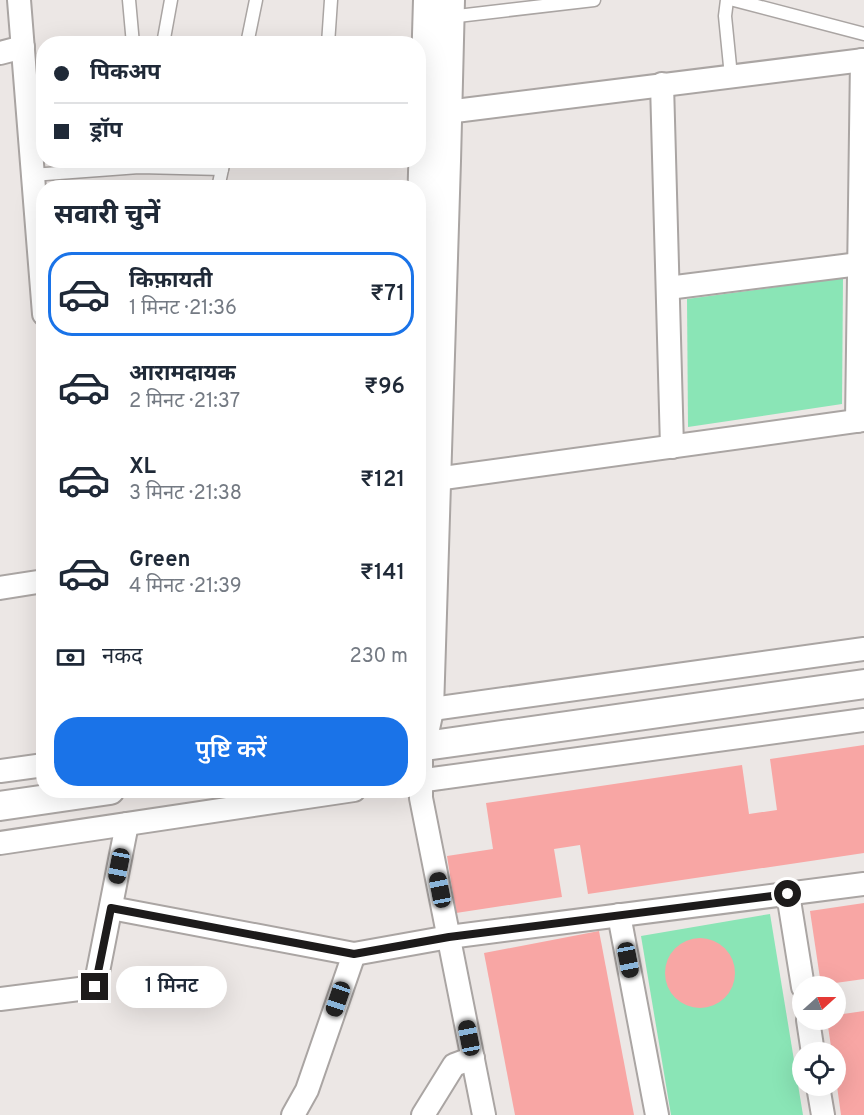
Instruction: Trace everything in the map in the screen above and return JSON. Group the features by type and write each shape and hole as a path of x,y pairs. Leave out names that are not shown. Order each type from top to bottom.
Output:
{"street":[{"path":"19,0 36,218"},
{"path":"427,269 447,112 442,6"},
{"path":"426,672 436,479 427,269 442,6"},
{"path":"0,53 23,47"},
{"path":"436,479 860,421 859,264 863,60 447,112"},
{"path":"662,84 672,447"},
{"path":"668,288 859,264"},
{"path":"0,588 36,582"},
{"path":"426,710 864,649"},
{"path":"426,744 864,684"},
{"path":"426,780 864,720"},
{"path":"0,771 36,766"},
{"path":"0,806 55,798"},
{"path":"0,843 301,798"},
{"path":"421,798 484,1115"},
{"path":"0,999 95,987 128,824"},
{"path":"111,908 354,954 449,937 864,884"},
{"path":"788,894 801,976"},
{"path":"619,915 657,1115"},
{"path":"293,1115 307,1090 354,954"},
{"path":"423,1115 454,1065 473,1058"},
{"path":"820,1096 823,1115"}],"lane":[{"path":"129,0 132,36"},
{"path":"164,36 171,0"},
{"path":"249,36 256,0"},
{"path":"329,36 331,0"},
{"path":"442,6 594,0"},
{"path":"727,0 725,16 731,76"},
{"path":"734,0 864,34"},
{"path":"32,174 97,168"}],"green space":[{"path":"843,278 842,404 688,427 687,299"},
{"path":"770,914 792,1048 792,1096 800,1096 803,1115 671,1115 641,936"}],"building":[{"path":"864,745 864,853 588,894 580,845 554,849 562,897 456,913 447,856 493,849 486,803 742,765 749,814 777,810 770,759"},
{"path":"864,903 864,979 846,982 846,976 820,976 810,911"},
{"path":"599,931 634,1115 515,1115 484,953"},
{"path":"700,938 719,944 729,954 735,973 729,992 719,1002 700,1008 681,1002 671,992 665,973 671,954 681,944"},
{"path":"864,1011 864,1115 841,1115 838,1096 846,1096 846,1042 830,1042 829,1030 846,1030 846,1014"}],"route":[{"path":"95,987 111,908 354,954 449,937 788,894"}]}
